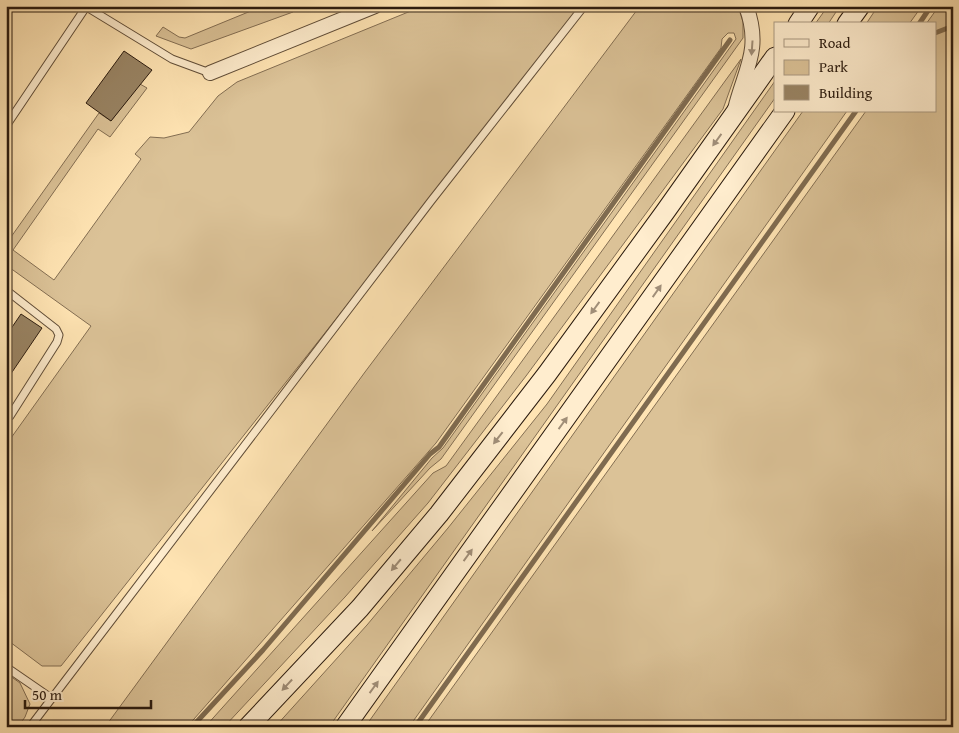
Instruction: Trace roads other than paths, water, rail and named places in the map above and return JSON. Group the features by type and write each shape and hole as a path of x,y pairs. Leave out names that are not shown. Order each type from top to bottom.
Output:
{"main road":[{"path":"799,22 810,6"},
{"path":"848,22 860,6"},
{"path":"248,727 360,608 439,514 517,414 732,120 774,58"},
{"path":"345,727 784,112"}],"street":[{"path":"210,73 375,6"},
{"path":"732,120 740,88 753,52 753,32 746,6"}],"lane":[{"path":"30,727 424,209 584,6"},
{"path":"6,126 86,7 172,59 210,73"},
{"path":"6,290 56,329 59,335 57,342 10,416 6,418"},
{"path":"6,667 51,698"}],"waterway":[{"path":"920,22 931,6"},
{"path":"936,33 953,26"},
{"path":"192,727 263,650 430,454 439,447 730,40"},
{"path":"415,727 855,112"}]}
